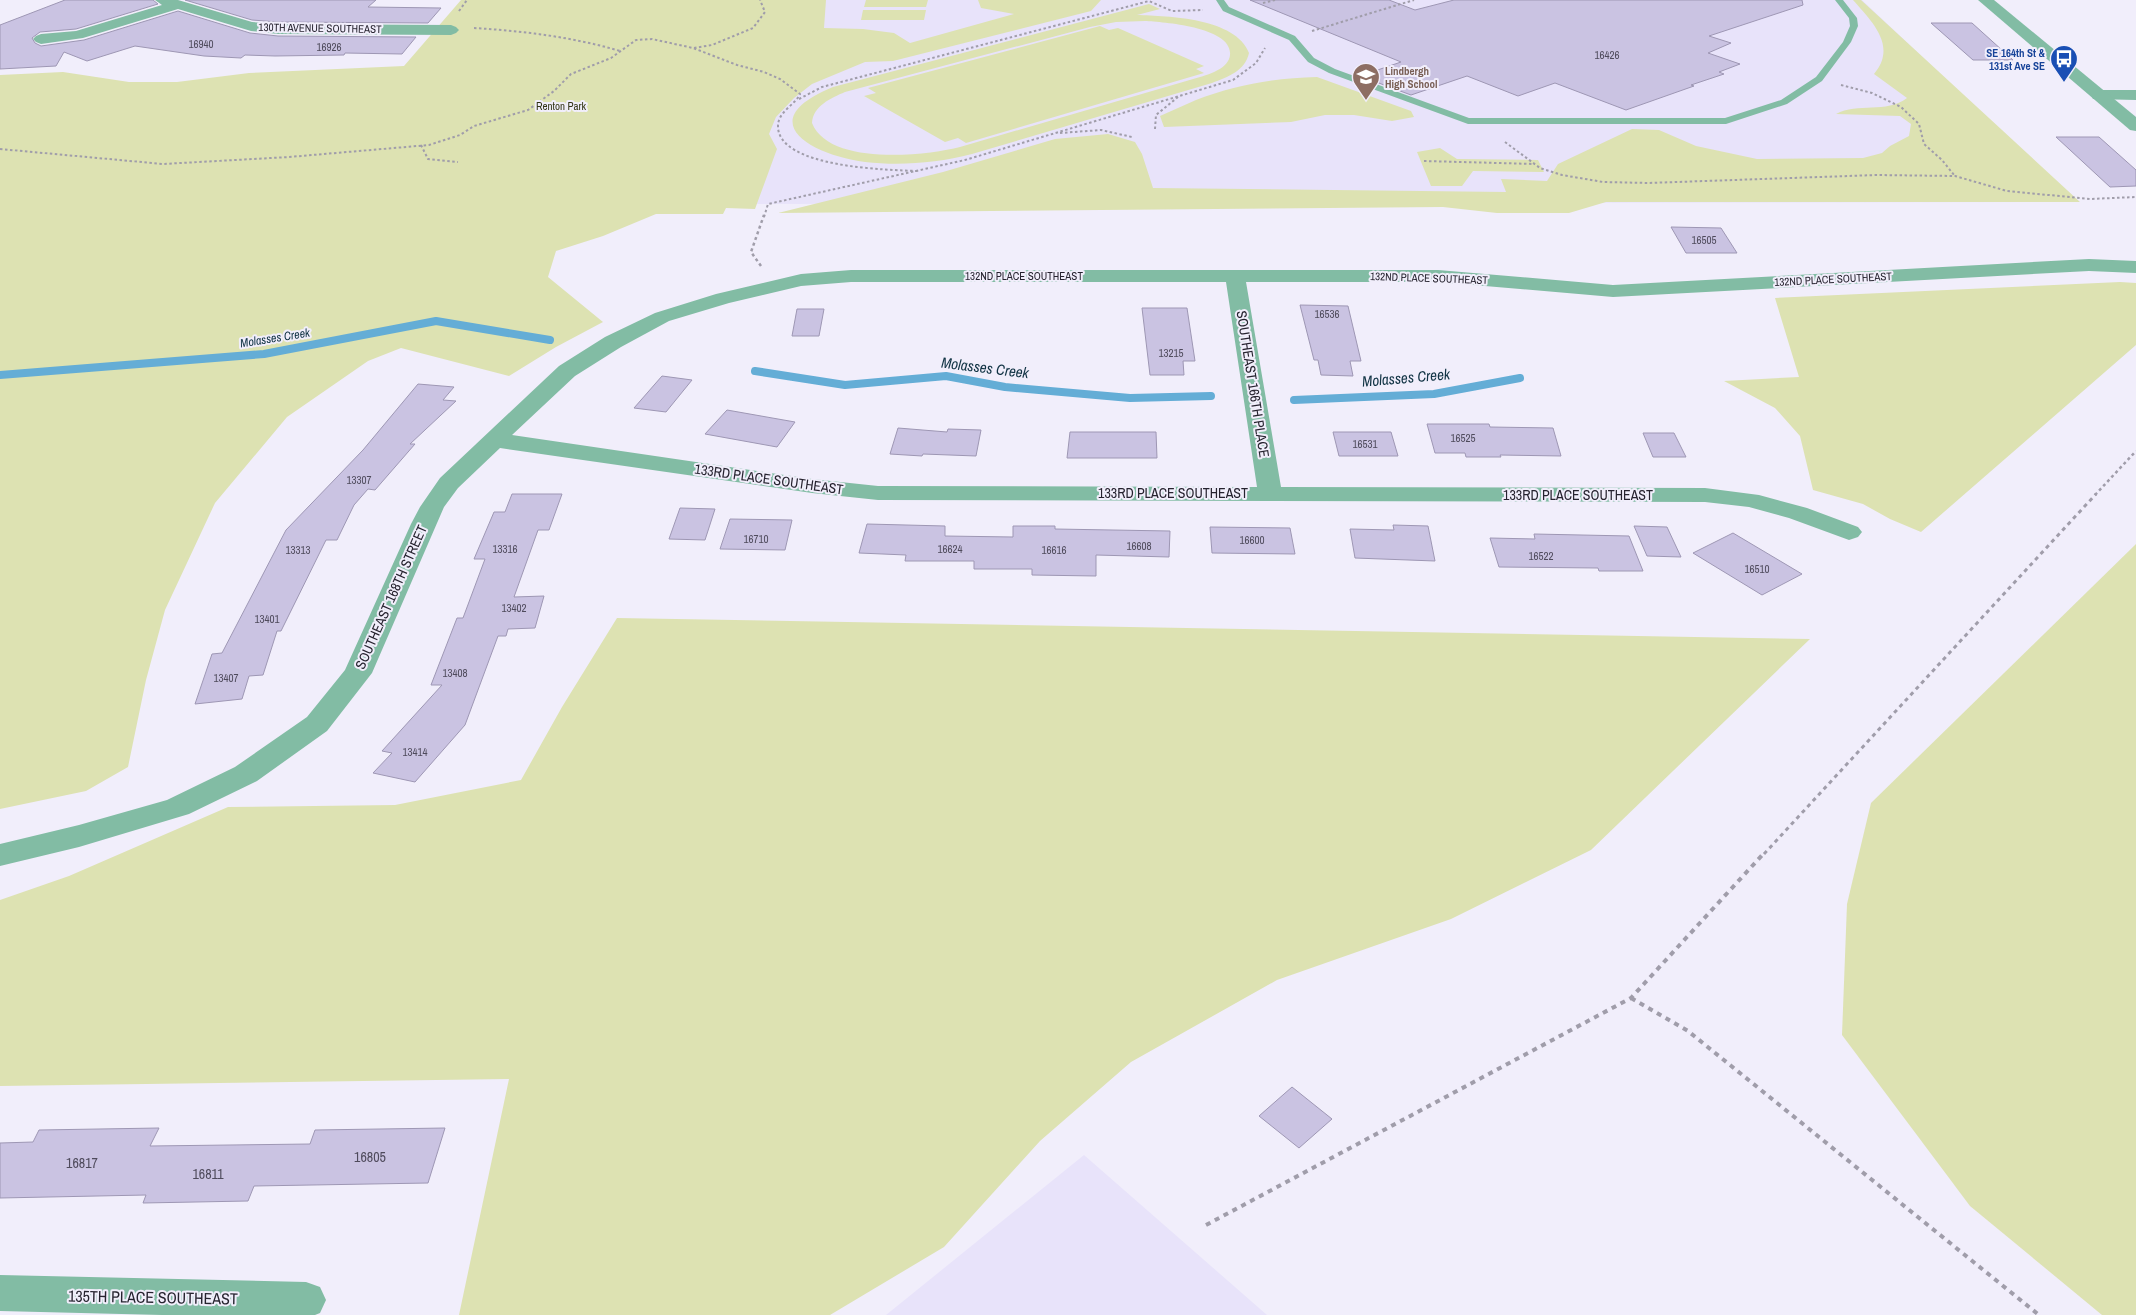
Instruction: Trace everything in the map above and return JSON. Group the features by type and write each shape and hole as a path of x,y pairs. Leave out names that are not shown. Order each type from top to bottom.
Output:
{"street":[{"path":"1984,0 2136,126"},
{"path":"41,40 78,35 169,2"},
{"name":"130TH AVENUE SOUTHEAST","path":"169,2 250,26 278,29 451,30"},
{"path":"2099,95 2136,95"},
{"name":"132ND PLACE SOUTHEAST","path":"723,298 801,280 851,276 1438,276 1613,291 2089,265 2136,267"},
{"name":"SOUTHEAST 166TH PLACE","path":"1235,275 1270,494"},
{"name":"SOUTHEAST 168TH STREET","path":"0,855 79,836 178,807 246,774 317,724 358,673 432,507 449,483 567,371 613,342 662,317 723,298"},
{"name":"133RD PLACE SOUTHEAST","path":"496,440 812,486 878,492 1705,496 1750,500 1798,512 1849,532"},
{"name":"135TH PLACE SOUTHEAST","path":"0,1293 306,1300"}],"lane":[{"path":"1220,0 1226,9 1292,38 1311,60 1332,72 1468,121 1726,121 1776,105 1784,102 1819,79 1847,42 1854,26 1853,18 1839,0"}],"path":[{"path":"693,48 712,45 753,28 765,12 760,0"},
{"path":"775,286 751,252 768,204 965,160 1233,80 1247,72 1263,54 1266,45 1414,0"},
{"path":"918,171 868,168 842,164 795,151 783,142 778,132 779,119 786,108 822,87 1149,1 1172,11 1226,9"},
{"path":"451,30 482,28 513,30 620,50"},
{"path":"0,149 162,164 289,157 420,145 460,135 474,126 528,110 571,74 611,58 636,40 652,39 693,48 755,68 780,79 800,94 799,99"},
{"path":"1841,85 1872,93 1901,107 1919,124 1924,144 1942,160 1955,176"},
{"path":"1155,129 1156,115 1178,96"},
{"path":"1468,121 1502,140 1540,168 1562,175 1603,182 1648,183 1877,175 1955,176 2007,191 2090,199 2136,197"},
{"path":"1052,134 1101,130 1132,137"},
{"path":"420,145 428,159 458,162"},
{"path":"1424,161 1535,164"},
{"path":"1206,1225 1631,998 2136,451"},
{"path":"1631,998 1688,1031 2039,1315"}],"shaded area":[{"name":"Lindbergh High School","path":"799,0 1862,0 2076,202 727,204"},
{"path":"1084,1155 1267,1315 886,1315"}],"green space":[{"name":"Renton Park","path":"461,0 826,0 824,28 863,29 894,33 910,43 1014,14 981,8 978,0 1101,0 1091,11 893,61 865,62 812,84 794,98 776,117 769,134 777,149 755,209 726,208 723,214 656,214 603,236 556,251 548,277 603,322 556,347 509,376 401,348 368,361 287,417 215,503 165,610 146,680 128,767 86,791 0,809 0,75 63,72 129,82 177,82 249,73 404,66"},
{"path":"866,0 928,0 926,7 864,7"},
{"path":"1853,0 1861,0 2080,202 1606,202 1569,213 1497,213 1443,207 778,213 943,172 1055,139 1108,134 1135,142 1142,154 1153,188 1506,192 1501,179 1547,181 1558,164 1632,129 1659,130 1696,146 1757,159 1863,158 1882,153 1890,146 1909,136 1911,124 1900,116 1836,114 1853,109 1890,106 1907,98 1874,74 1880,66 1882,59 1882,40 1869,19"},
{"path":"1149,4 1160,9 1137,15 1183,18 1216,26 1230,32 1242,41 1249,53 1240,69 1230,76 1212,83 972,154 946,160 919,163 892,164 845,158 826,152 798,135 793,124 796,112 808,100 833,87","holes":["1145,21 1181,25 1209,32 1221,38 1228,46 1229,60 1223,67 1204,76 944,150 902,155 857,152 837,146 822,137 812,123 819,107 845,92 1090,27 1116,22"]},
{"path":"863,10 926,10 924,20 861,20"},
{"path":"1100,26 1109,30 1118,28 1204,66 1196,69 1204,73 966,143 958,138 945,142 864,96 876,93 868,88"},
{"path":"1317,77 1411,111 1414,117 1392,121 1354,115 1325,115 1291,122 1164,127 1160,116 1196,100 1240,86 1286,79"},
{"path":"1440,148 1457,159 1538,160 1544,172 1473,171 1462,186 1431,186 1417,152"},
{"path":"2120,282 2136,283 2136,345 1921,532 1890,519 1863,504 1813,490 1800,436 1775,408 1724,381 1799,377 1775,298"},
{"path":"2136,544 2136,1315 2102,1315 1970,1206 1842,1035 1847,904 1871,803"},
{"path":"617,618 1810,639 1591,850 1451,919 1277,980 1131,1062 1040,1141 944,1247 830,1315 459,1315 509,1079 0,1086 0,900 69,876 228,807 395,805 521,780 562,707"}],"building":[{"path":"65,0 153,0 158,4 76,29 40,32 32,38 35,43 41,46 84,40 178,11 250,33 278,36 416,37 402,54 245,55 241,58 204,56 135,46 87,61 64,52 56,66 0,69 0,25"},
{"path":"185,0 376,0 368,7 441,8 428,23 278,22 252,20"},
{"path":"1250,0 1389,0 1415,10 1454,0 1802,0 1803,5 1709,36 1731,43 1708,53 1740,64 1719,72 1724,74 1626,110 1555,83 1518,96 1467,76 1411,95 1360,76 1401,62"},
{"path":"1931,23 1972,23 2013,60 1973,60"},
{"path":"2056,137 2099,137 2136,170 2136,186 2110,187"},
{"path":"1671,227 1721,228 1737,253 1686,253"},
{"path":"1300,305 1348,306 1361,361 1350,361 1353,376 1321,375 1318,360 1314,360"},
{"path":"1142,308 1187,308 1195,361 1183,361 1184,375 1150,375"},
{"path":"797,309 824,309 819,336 792,336"},
{"path":"662,376 692,380 666,412 634,408"},
{"path":"418,384 454,387 443,400 456,401 410,444 415,444 375,490 368,489 354,505 337,540 326,540 281,631 277,631 263,675 249,676 242,699 195,704 212,654 222,653 286,530 363,450"},
{"path":"727,410 795,422 777,447 705,434"},
{"path":"1427,424 1489,424 1490,427 1553,428 1561,456 1500,455 1501,457 1466,457 1465,453 1435,453"},
{"path":"898,428 947,432 948,429 981,430 976,456 923,454 922,456 890,454"},
{"path":"1070,432 1156,432 1157,458 1067,458"},
{"path":"1333,432 1391,432 1398,456 1339,456"},
{"path":"1643,433 1674,433 1686,457 1653,457"},
{"path":"512,494 562,494 549,530 538,530 514,597 544,596 535,628 508,629 506,636 498,636 465,725 415,782 373,773 392,753 382,751 442,685 431,685 457,618 463,618 485,559 474,559 494,512 505,512"},
{"path":"680,508 715,509 705,540 669,539"},
{"path":"730,519 792,520 785,550 720,549"},
{"path":"867,524 945,526 945,536 1013,537 1013,526 1055,526 1055,529 1170,531 1169,557 1096,555 1096,576 1032,575 1032,569 974,569 974,561 905,561 906,555 859,553"},
{"path":"1393,525 1428,526 1435,561 1355,558 1350,529 1394,530"},
{"path":"1634,526 1667,527 1681,557 1647,556"},
{"path":"1210,527 1290,528 1295,554 1212,553"},
{"path":"1733,533 1802,574 1762,595 1693,553"},
{"path":"1534,534 1629,536 1643,571 1599,571 1598,568 1499,567 1490,538 1535,539"},
{"path":"1292,1087 1332,1119 1299,1148 1259,1116"},
{"path":"159,1128 150,1146 310,1144 315,1130 445,1128 428,1183 254,1186 248,1201 143,1203 146,1195 0,1198 0,1143 33,1142 39,1130"}],"waterway":[{"name":"Molasses Creek","path":"0,375 264,354 436,321 550,340"},
{"name":"Molasses Creek","path":"755,371 845,385 946,376 1005,387 1130,398 1211,396"},
{"name":"Molasses Creek","path":"1294,400 1434,394 1520,378"}],"place":[{"name":"SE 164th St & 131st Ave SE","path":"2064,83"},
{"name":"Lindbergh High School","path":"1366,101"}]}
